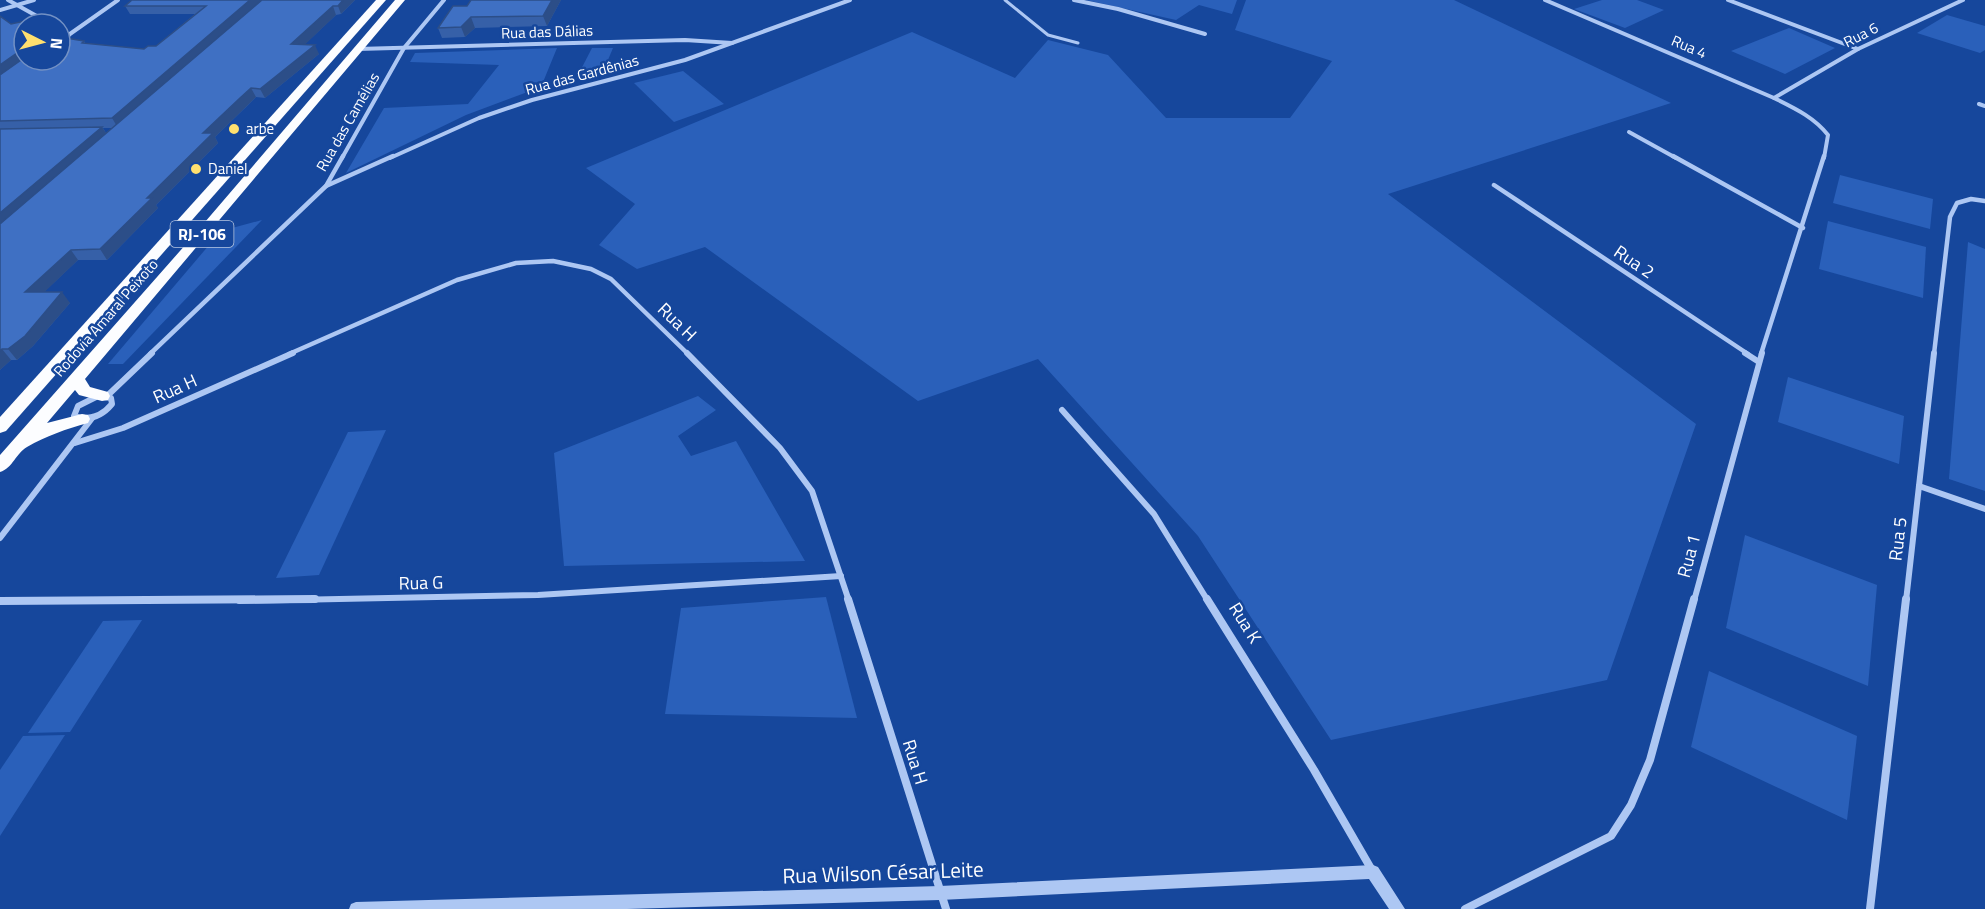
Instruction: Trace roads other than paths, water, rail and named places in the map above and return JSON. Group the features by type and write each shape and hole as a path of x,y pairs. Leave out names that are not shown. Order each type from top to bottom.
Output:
{"highway":[{"name":"Rodovia Amaral Peixoto","path":"0,427 381,0"},
{"name":"Rodovia Amaral Peixoto","path":"0,465 192,246 400,0"},
{"path":"76,377 84,391 105,396"},
{"path":"16,447 54,426 87,418"}],"street":[{"path":"8,0 30,12"},
{"path":"0,10 34,0"},
{"path":"72,33 118,0"},
{"name":"Rua das Camélias","path":"105,396 326,186 404,48 444,0"},
{"name":"Rua das Gardênias","path":"326,186 479,118 532,100 684,60 850,0"},
{"path":"1074,0 1118,9 1205,34"},
{"name":"Rua 4","path":"1545,0 1774,98 1820,124"},
{"path":"1728,0 1857,49"},
{"name":"Rua 6","path":"1774,98 1857,49 1963,0"},
{"name":"Rua das Dálias","path":"358,49 684,40 736,43"},
{"path":"1979,104 1985,106"},
{"name":"Rua 1","path":"1465,909 1611,836 1631,805 1650,760 1759,362 1823,163 1828,135 1820,124"},
{"path":"1629,132 1803,228"},
{"name":"Rua 2","path":"1494,185 1759,362"},
{"name":"Rua 5","path":"1870,909 1950,217 1957,203 1971,199 1985,201"},
{"name":"Rua H","path":"75,443 123,429 457,280 506,264 536,260 568,261 590,267 610,279 723,388 780,448 812,491 946,909"},
{"path":"105,396 111,398 112,404 105,411 87,418 74,416 75,409 89,399 105,396"},
{"name":"Rua K","path":"1062,410 1154,514 1314,770 1373,872"},
{"path":"0,538 75,443 87,418"},
{"path":"1919,486 1985,509"},
{"name":"Rua G","path":"0,601 232,601 538,595 841,576"},
{"path":"1373,872 1396,906"},
{"name":"Rua Wilson César Leite","path":"356,909 940,893 1373,872"}],"lane":[{"path":"1005,0 1048,35 1078,43"}],"place":[{"name":"arbe","path":"234,129"},
{"name":"Daniel","path":"196,169"}]}
